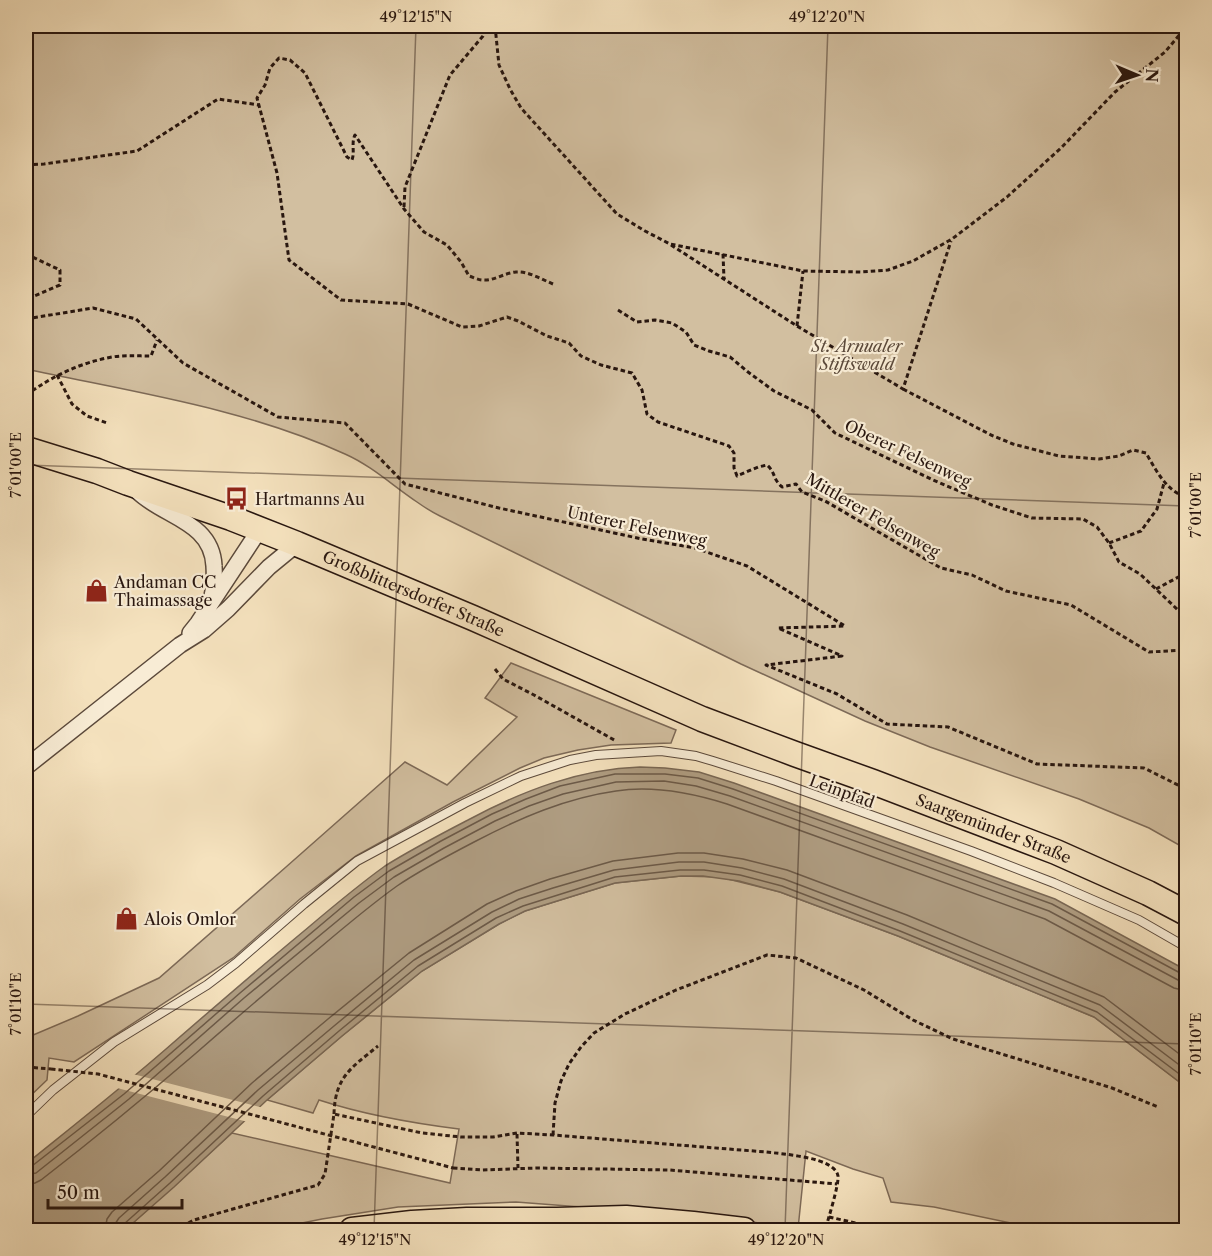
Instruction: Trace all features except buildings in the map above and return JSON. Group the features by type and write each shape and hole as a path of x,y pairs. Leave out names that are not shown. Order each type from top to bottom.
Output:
{"main road":[{"name":"Großblittersdorfer Straße","path":"26,449 97,471 297,543 702,719 795,754"},
{"name":"Saargemünder Straße","path":"795,754 1056,852 1186,912"},
{"path":"352,1230 467,1220 626,1218 744,1230"},
{"path":"557,1220 615,1230"}],"street":[{"path":"128,483 145,500 198,530 208,542 214,558 215,583 209,607"},
{"path":"180,645 198,623 260,530"},
{"path":"26,767 180,645 204,630 297,543"}],"lane":[{"name":"Leinpfad","path":"26,1116 53,1090 114,1042 207,985 236,963 303,904 357,861 476,797 521,776 570,760 596,755 661,751 696,756 776,781 1054,883 1139,920 1186,947"}],"path":[{"path":"404,209 405,187 450,75 483,36 487,26"},
{"path":"495,26 499,65 521,108 616,214 670,244 797,326 903,389 991,435 1012,444 1059,456 1099,459 1119,456 1133,450 1146,453 1164,483 1186,497"},
{"path":"670,244 803,271 888,270 913,261 952,239 1007,197 1061,148 1115,92 1165,52 1186,27"},
{"path":"26,165 136,151 218,99 259,105 257,98 265,86 270,68 279,58 290,60 305,73 347,157 352,160 352,141 355,135 404,209 424,232 447,245 469,276 483,280 518,272 530,274 552,284"},
{"name":"Mittlerer Felsenweg","path":"259,105 277,173 289,260 341,300 408,304 462,327 478,326 507,317 518,321 547,336 569,343 581,356 601,365 632,372 642,390 647,414 657,422 729,446 734,453 734,468 737,476 767,465 772,470 775,481 782,487 796,484 802,492 825,501 941,568 972,575 1006,591 1071,605 1149,652 1186,650"},
{"path":"903,389 952,239"},
{"path":"26,254 60,270 60,285 27,299 26,302"},
{"path":"723,254 724,279"},
{"path":"797,326 803,271"},
{"path":"26,319 93,308 136,320 157,340 151,356 112,357 86,363 57,375 26,396"},
{"name":"Oberer Felsenweg","path":"618,310 637,322 655,320 672,323 686,332 694,345 730,357 774,391 812,410 835,433 982,501 1032,518 1083,519 1097,527 1119,562 1140,574 1178,610 1186,612"},
{"name":"Unterer Felsenweg","path":"157,340 183,363 278,417 345,423 405,484 499,508 695,548 747,566 845,626 778,628 842,656 766,665 837,694 887,724 948,727 1037,764 1144,768 1186,789"},
{"path":"57,375 72,404 87,416 107,423"},
{"path":"1109,543 1141,531 1156,509 1164,483"},
{"path":"1155,589 1186,573"},
{"path":"495,669 503,679 636,752"},
{"path":"553,1135 555,1103 561,1081 569,1064 594,1033 625,1014 676,990 767,955 796,958 864,990 913,1020 953,1039 1112,1089 1158,1107"},
{"path":"175,1230 195,1220 318,1185 326,1174 337,1089 343,1076 378,1046"},
{"path":"26,1067 98,1074 453,1168 670,1170 837,1184"},
{"path":"334,1114 422,1133 461,1137 493,1137 517,1133 685,1144 790,1155 823,1162 833,1167 838,1174 825,1230"},
{"path":"517,1133 518,1168"},
{"path":"829,1217 887,1230"}],"green space":[{"name":"St. Arnualer Stiftswald","path":"26,26 1186,26 1186,849 1149,828 1079,799 930,747 865,721 741,664 437,514 364,464 307,438 188,403 26,369"},
{"path":"511,663 676,730 671,743 611,745 544,758 453,802 356,856 300,899 233,958 74,1062 49,1058 47,1080 26,1100 26,1038 159,978 405,762 447,785 517,717 485,698"},
{"path":"681,876 720,877 780,892 898,936 1094,1017 1186,1087 1186,1230 1044,1230 934,1207 891,1202 883,1178 806,1151 798,1229 725,1218 516,1202 398,1207 267,1230 125,1230 232,1133 450,1183 459,1129 388,1118 319,1100 313,1113 267,1100 422,971 499,924 525,911 615,883"}],"water":[{"path":"640,767 699,772 734,783 1055,899 1186,970 1186,1087 1094,1017 898,936 780,892 739,881 703,876 615,883 525,911 499,924 422,971 267,1100 125,1230 26,1230 26,1164 385,866 488,809 530,791 595,772"}],"pier":[{"path":"133,1074 264,1108 248,1122 117,1088"}],"place":[{"name":"Hartmanns Au","path":"237,499"},
{"name":"Andaman CC Thaimassage","path":"96,591"},
{"name":"Alois Omlor","path":"126,919"}]}
